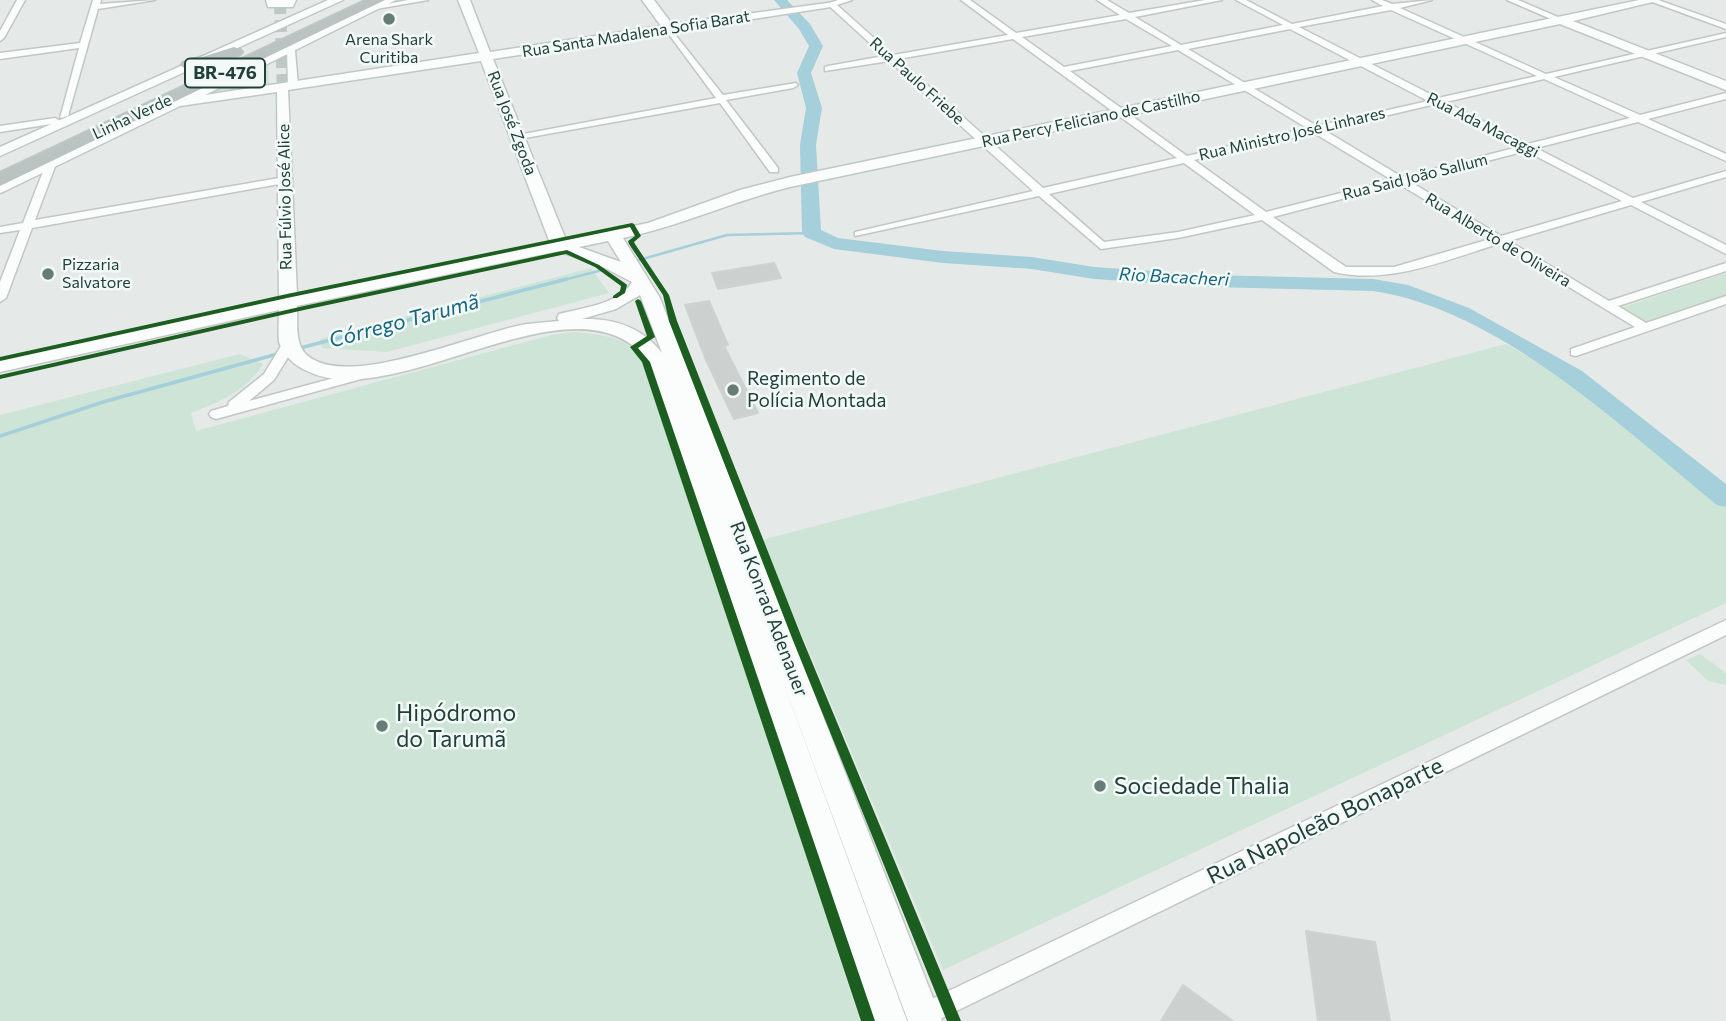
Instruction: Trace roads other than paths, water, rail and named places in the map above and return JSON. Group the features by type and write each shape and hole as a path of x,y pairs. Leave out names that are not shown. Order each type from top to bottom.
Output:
{"highway":[{"name":"Linha Verde","path":"0,161 349,0"},
{"name":"Linha Verde","path":"0,180 377,3"},
{"path":"189,66 237,51"},
{"path":"72,145 137,122"}],"main road":[{"path":"0,152 58,122 84,115 337,0"},
{"path":"0,188 377,3 390,0"},
{"name":"Rua José Zgoda","path":"464,0 560,246"},
{"path":"648,0 669,29"},
{"name":"Rua Percy Feliciano de Castilho","path":"0,366 287,302 672,222 746,193 821,175 1653,0"},
{"name":"Rua Santa Madalena Sofia Barat","path":"175,103 781,12 829,2"},
{"path":"1561,20 1726,86"},
{"name":"Rua Fúlvio José Alice","path":"284,88 288,353"},
{"path":"288,353 306,365 327,372 354,373 389,367 517,333 622,300 636,292 613,235"},
{"path":"560,246 629,270"},
{"name":"Rua Konrad Adenauer","path":"629,270 656,310 924,1018"},
{"name":"Rua Konrad Adenauer","path":"517,333 559,326 597,324 636,336 654,355 890,1021"}],"street":[{"path":"0,38 21,0"},
{"path":"0,129 58,122 96,4 151,0"},
{"path":"377,3 424,0"},
{"name":"Rua Santa Madalena Sofia Barat","path":"829,2 848,0"},
{"path":"965,0 1338,269 1388,272 1726,174"},
{"name":"Rua Alberto de Oliveira","path":"1101,0 1645,328"},
{"path":"828,69 1218,0"},
{"name":"Rua Ada Macaggi","path":"1240,0 1726,250"},
{"path":"1376,0 1726,158"},
{"path":"1062,70 1428,0"},
{"path":"1511,0 1561,20"},
{"path":"1653,0 1726,27"},
{"name":"Rua Paulo Friebe","path":"829,2 1101,246"},
{"path":"669,29 774,170"},
{"name":"Rua Ministro José Linhares","path":"859,234 1726,35"},
{"path":"0,56 84,45"},
{"path":"284,88 291,51"},
{"path":"518,138 793,85"},
{"name":"Rua Said João Sallum","path":"1101,246 1178,235 1264,216 1726,96"},
{"path":"0,298 51,164"},
{"path":"0,230 285,172"},
{"path":"1607,306 1726,267"},
{"path":"1576,352 1726,300"},
{"path":"288,353 260,387 216,414 389,367"},
{"name":"Rua Napoleão Bonaparte","path":"924,1018 1726,627"}],"waterway":[{"name":"Rio Bacacheri","path":"780,0 805,27 816,46 804,73 814,108 808,145 812,233 834,243 943,257 1032,263 1094,273 1211,281 1373,285 1401,289 1462,312 1574,376 1726,498"},
{"name":"Córrego Tarumã","path":"632,262 727,235 812,233"},
{"name":"Córrego Tarumã","path":"560,281 610,268"},
{"name":"Córrego Tarumã","path":"296,349 567,279"},
{"name":"Córrego Tarumã","path":"0,436 103,402 281,353"}],"tunnel":[{"path":"280,2 283,92"}],"place":[{"name":"Arena Shark Curitiba","path":"389,19"},
{"name":"Pizzaria Salvatore","path":"48,274"},
{"name":"Regimento de Polícia Montada","path":"733,390"},
{"name":"Hipódromo do Tarumã","path":"382,726"},
{"name":"Sociedade Thalia","path":"1100,786"}]}
